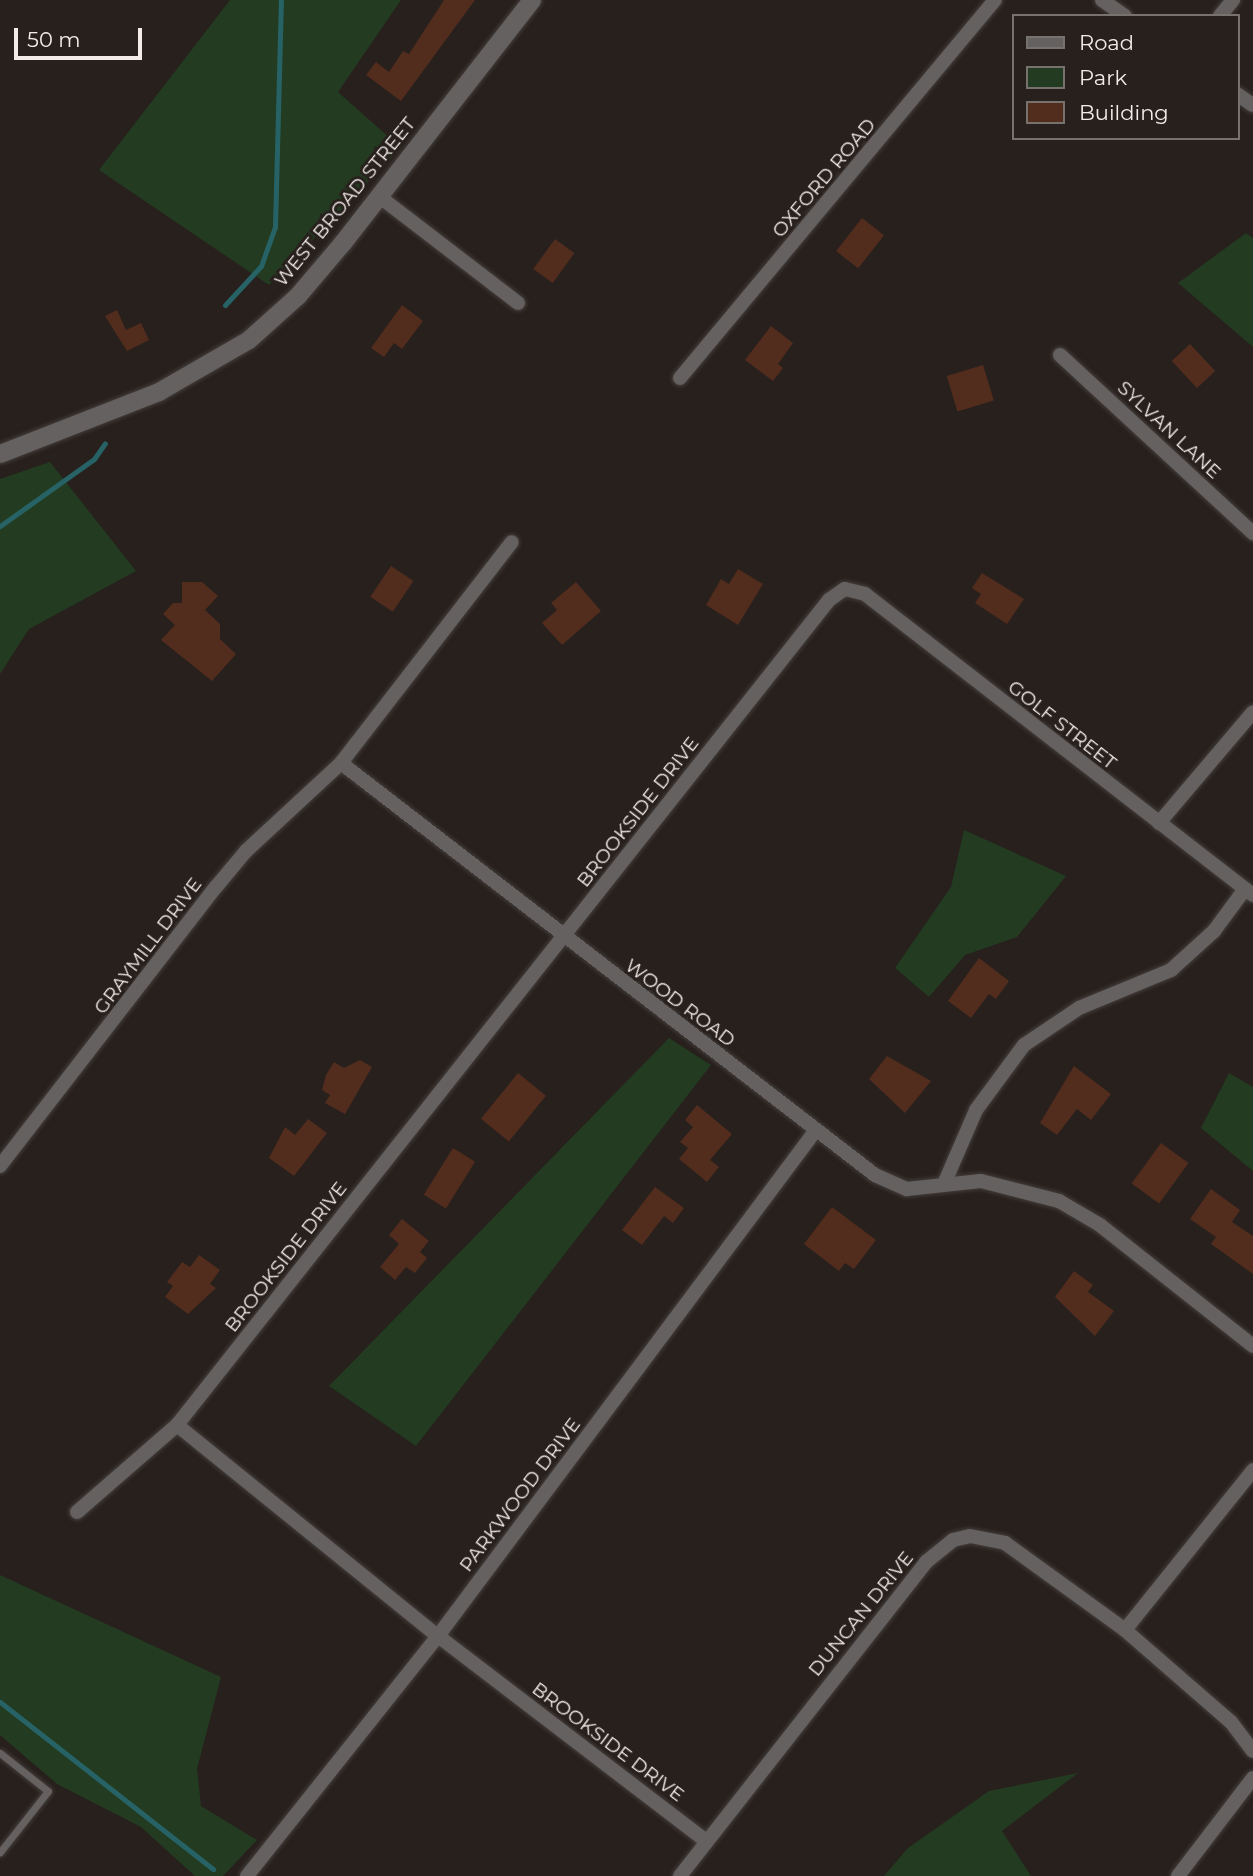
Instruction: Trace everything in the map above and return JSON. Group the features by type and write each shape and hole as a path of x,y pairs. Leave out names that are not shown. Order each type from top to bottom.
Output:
{"street":[{"name":"WEST BROAD STREET","path":"0,454 117,411 222,360 298,296 380,197 532,0"},
{"name":"OXFORD ROAD","path":"680,378 995,0"},
{"path":"1102,0 1122,14"},
{"path":"1222,14 1233,0"},
{"path":"380,197 518,303"},
{"name":"SYLVAN LANE","path":"1060,355 1253,533"},
{"path":"341,763 512,542"},
{"name":"GOLF STREET","path":"845,589 865,594 1249,892"},
{"name":"BROOKSIDE DRIVE","path":"705,1840 438,1636 177,1425 830,600 845,589"},
{"path":"1160,823 1253,712"},
{"name":"WOOD ROAD","path":"341,763 564,939 889,1184 923,1189 981,1181 1036,1192 1081,1213 1253,1346"},
{"name":"GRAYMILL DRIVE","path":"0,1166 246,851 341,763"},
{"path":"944,1184 976,1110 1024,1045 1079,1008 1171,970 1214,931 1249,892"},
{"name":"PARKWOOD DRIVE","path":"247,1876 438,1636 816,1130"},
{"path":"77,1512 177,1425"},
{"path":"1125,1630 1253,1470"},
{"name":"DUNCAN DRIVE","path":"680,1876 705,1840 926,1562 954,1540 970,1535 1005,1543 1125,1630 1231,1722 1253,1751"},
{"path":"1178,1876 1253,1778"}],"lane":[{"path":"0,1754 48,1791 0,1852"}],"green space":[{"path":"230,0 401,0 338,92 401,148 269,285 99,170"},
{"path":"1246,233 1253,238 1253,347 1178,283"},
{"path":"50,462 136,571 29,629 0,674 0,479"},
{"path":"964,830 1066,876 1017,937 965,955 929,997 895,968 951,887"},
{"path":"669,1038 711,1065 416,1446 329,1386"},
{"path":"1229,1073 1253,1087 1253,1171 1201,1128"},
{"path":"0,1575 221,1677 197,1769 201,1806 257,1840 223,1876 195,1876 141,1827 57,1784 0,1735"},
{"path":"1078,1773 1002,1831 1031,1876 884,1876 908,1848 989,1791"}],"building":[{"path":"444,0 475,0 401,101 366,75 376,62 389,72 403,51 409,54"},
{"path":"862,218 884,235 858,268 836,251"},
{"path":"555,239 574,253 553,283 533,269"},
{"path":"402,305 423,321 402,349 394,343 384,357 371,348"},
{"path":"117,310 126,330 141,323 149,340 127,351 105,316"},
{"path":"771,326 793,343 778,364 783,368 773,381 745,360"},
{"path":"1190,344 1215,371 1197,388 1172,361"},
{"path":"983,365 994,400 957,411 947,376"},
{"path":"391,566 413,581 393,612 370,597"},
{"path":"738,569 763,584 738,625 706,605 721,579 729,584"},
{"path":"982,573 1024,599 1007,624 975,603 981,594 972,588"},
{"path":"182,582 202,582 218,596 205,610 220,624 220,639 236,654 212,681 161,640 175,625 163,614 173,603 182,603"},
{"path":"576,582 601,611 562,645 542,623 557,610 551,603"},
{"path":"979,958 1009,981 996,999 989,994 971,1018 948,1001"},
{"path":"887,1056 931,1081 905,1113 869,1079"},
{"path":"360,1060 372,1067 345,1114 325,1103 330,1095 322,1090 326,1075 334,1062 344,1068"},
{"path":"1074,1066 1111,1094 1091,1120 1077,1109 1057,1135 1040,1123"},
{"path":"518,1073 546,1096 509,1142 481,1119"},
{"path":"697,1105 732,1134 710,1160 719,1167 707,1182 679,1159 688,1148 680,1142 693,1127 685,1120"},
{"path":"308,1119 327,1133 294,1176 269,1158 285,1127 295,1135"},
{"path":"1161,1143 1189,1163 1159,1203 1132,1183"},
{"path":"453,1148 475,1162 446,1208 424,1195"},
{"path":"655,1187 684,1208 673,1223 664,1216 642,1245 622,1230"},
{"path":"1211,1189 1240,1210 1232,1222 1253,1236 1253,1274 1211,1244 1216,1237 1190,1219"},
{"path":"832,1207 876,1240 854,1269 845,1263 839,1271 804,1244"},
{"path":"402,1219 429,1241 420,1252 427,1258 415,1273 406,1267 395,1280 380,1267 399,1244 389,1235"},
{"path":"199,1255 220,1270 210,1284 216,1288 188,1314 165,1297 173,1286 167,1282 182,1262 190,1267"},
{"path":"1074,1271 1093,1285 1088,1292 1114,1311 1095,1336 1055,1297"}],"waterway":[{"path":"225,305 261,266 275,227 281,0"},
{"path":"0,526 94,459 105,443"},
{"path":"0,1702 213,1869"}]}
